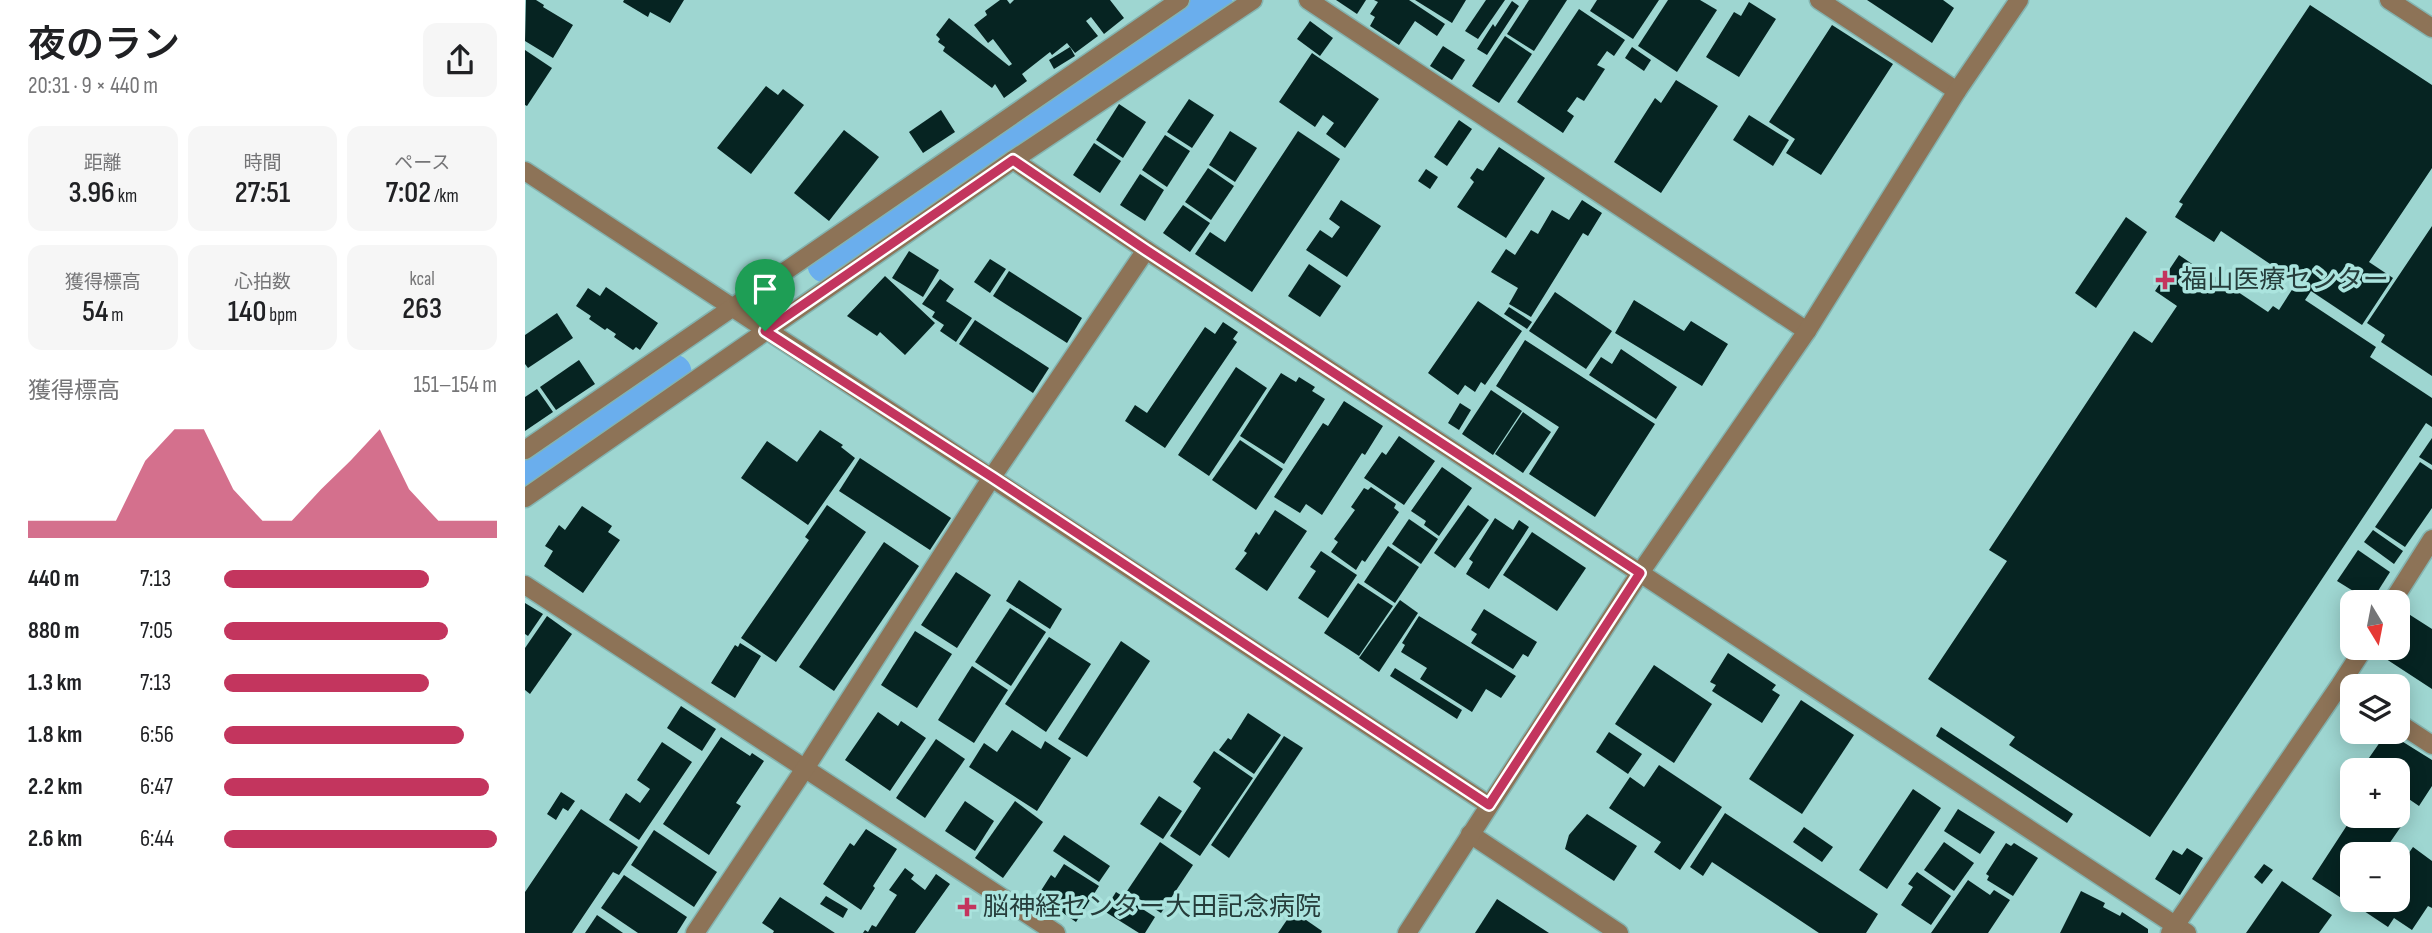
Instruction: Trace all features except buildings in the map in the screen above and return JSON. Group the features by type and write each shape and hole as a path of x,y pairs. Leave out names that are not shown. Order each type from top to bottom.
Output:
{"street":[{"path":"525,450 1180,0"},
{"path":"525,498 1013,160 1252,0"},
{"path":"1308,0 1807,331"},
{"path":"1819,0 1957,91"},
{"path":"1407,933 1640,573 1807,331 1957,91 2019,0"},
{"path":"2389,0 2432,28"},
{"path":"1013,160 2177,930 2340,698"},
{"path":"525,171 1489,805"},
{"path":"695,933 806,767 992,477 1146,250"},
{"path":"2400,590 2432,539"},
{"path":"525,584 1056,933"},
{"path":"2410,731 2432,745"},
{"path":"1470,834 1619,933"}],"waterway":[{"path":"825,265 1215,0"},
{"path":"525,476 674,372"}],"place":[{"name":"福山医療センター","path":"2165,280"},
{"name":"脳神経センター大田記念病院","path":"967,907"}],"route":[{"path":"1013,160 1640,573 1489,805 992,477 765,331 1013,160"}]}
